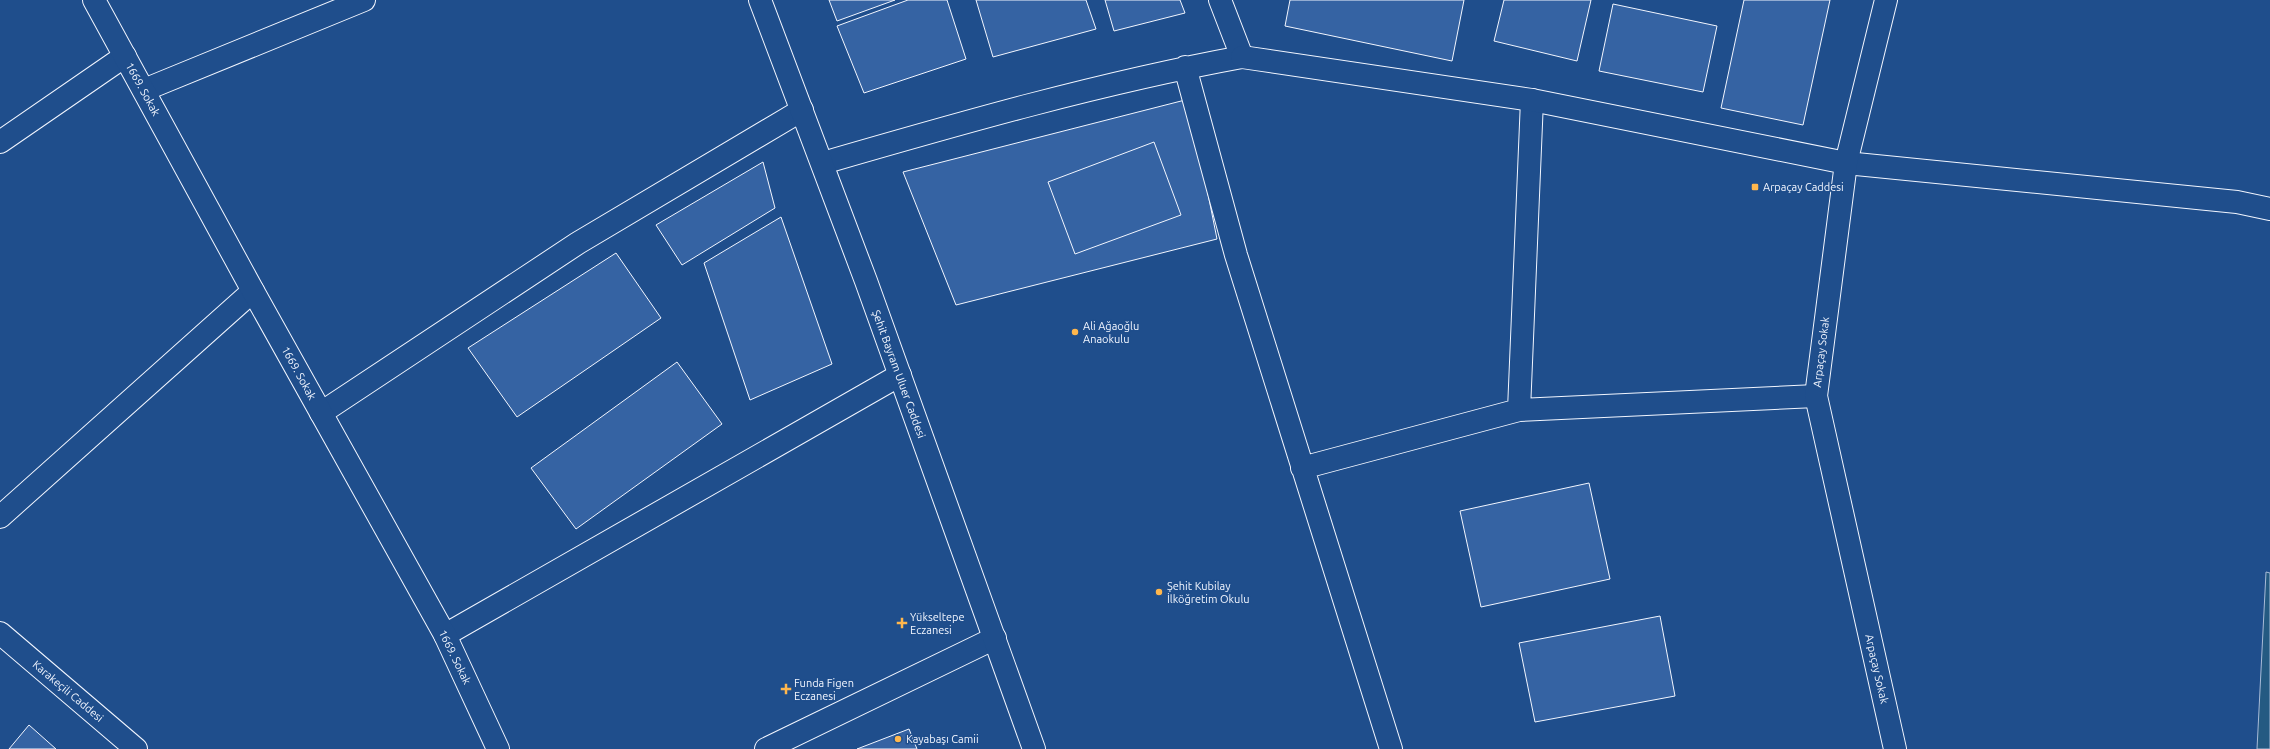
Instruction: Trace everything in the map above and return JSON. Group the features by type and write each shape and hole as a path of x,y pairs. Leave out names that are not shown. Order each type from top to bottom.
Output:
{"street":[{"name":"1669. Sokak","path":"94,0 253,291 445,635 498,749"},
{"path":"144,90 364,0"},
{"name":"Şehit Bayram Uluer Caddesi","path":"760,0 823,163 1034,749"},
{"path":"1220,0 1242,57"},
{"name":"Arpaçay Sokak","path":"1886,0 1846,163 1816,396 1895,749"},
{"path":"0,142 125,56"},
{"path":"823,163 1015,108 1185,67 1242,57 1532,100 1846,163 2237,202 2270,209"},
{"path":"1185,67 1236,255 1391,749"},
{"path":"1519,410 1532,100"},
{"path":"321,413 578,243 802,110"},
{"path":"0,517 253,291"},
{"path":"445,635 900,375"},
{"path":"1302,468 1519,410 1816,396"},
{"name":"Karakeçili Caddesi","path":"0,633 136,749"},
{"path":"766,749 995,638"}],"shaded area":[{"path":"2266,572 2270,573 2270,749 2257,749"}],"building":[{"path":"829,0 895,0 837,21"},
{"path":"908,0 947,0 966,59 864,93 837,26"},
{"path":"976,0 1086,0 1096,29 993,57"},
{"path":"1105,0 1180,0 1185,13 1114,31"},
{"path":"1290,0 1464,0 1452,61 1285,26"},
{"path":"1504,0 1591,0 1577,61 1494,41"},
{"path":"1744,0 1830,0 1803,125 1721,108"},
{"path":"1613,4 1717,26 1703,92 1599,71"},
{"path":"1189,99 1217,239 956,305 903,172"},
{"path":"1154,142 1181,215 1075,254 1048,182"},
{"path":"763,162 775,208 682,265 656,225"},
{"path":"781,217 832,364 750,400 704,263"},
{"path":"616,253 661,318 517,417 468,348"},
{"path":"677,362 722,424 576,529 531,468"},
{"path":"1589,483 1610,579 1481,607 1460,511"},
{"path":"1660,616 1675,696 1535,722 1519,643"},
{"path":"29,725 56,749 9,749"},
{"name":"Kayabaşı Camii","path":"909,729 917,749 857,749"}],"place":[{"name":"Arpaçay Caddesi","path":"1755,187"},
{"name":"Ali Ağaoğlu Anaokulu","path":"1075,332"},
{"name":"Şehit Kubilay İlköğretim Okulu","path":"1159,592"},
{"name":"Yükseltepe Eczanesi","path":"902,623"},
{"name":"Funda Figen Eczanesi","path":"786,689"},
{"name":"Kayabaşı Camii","path":"898,739"}]}
